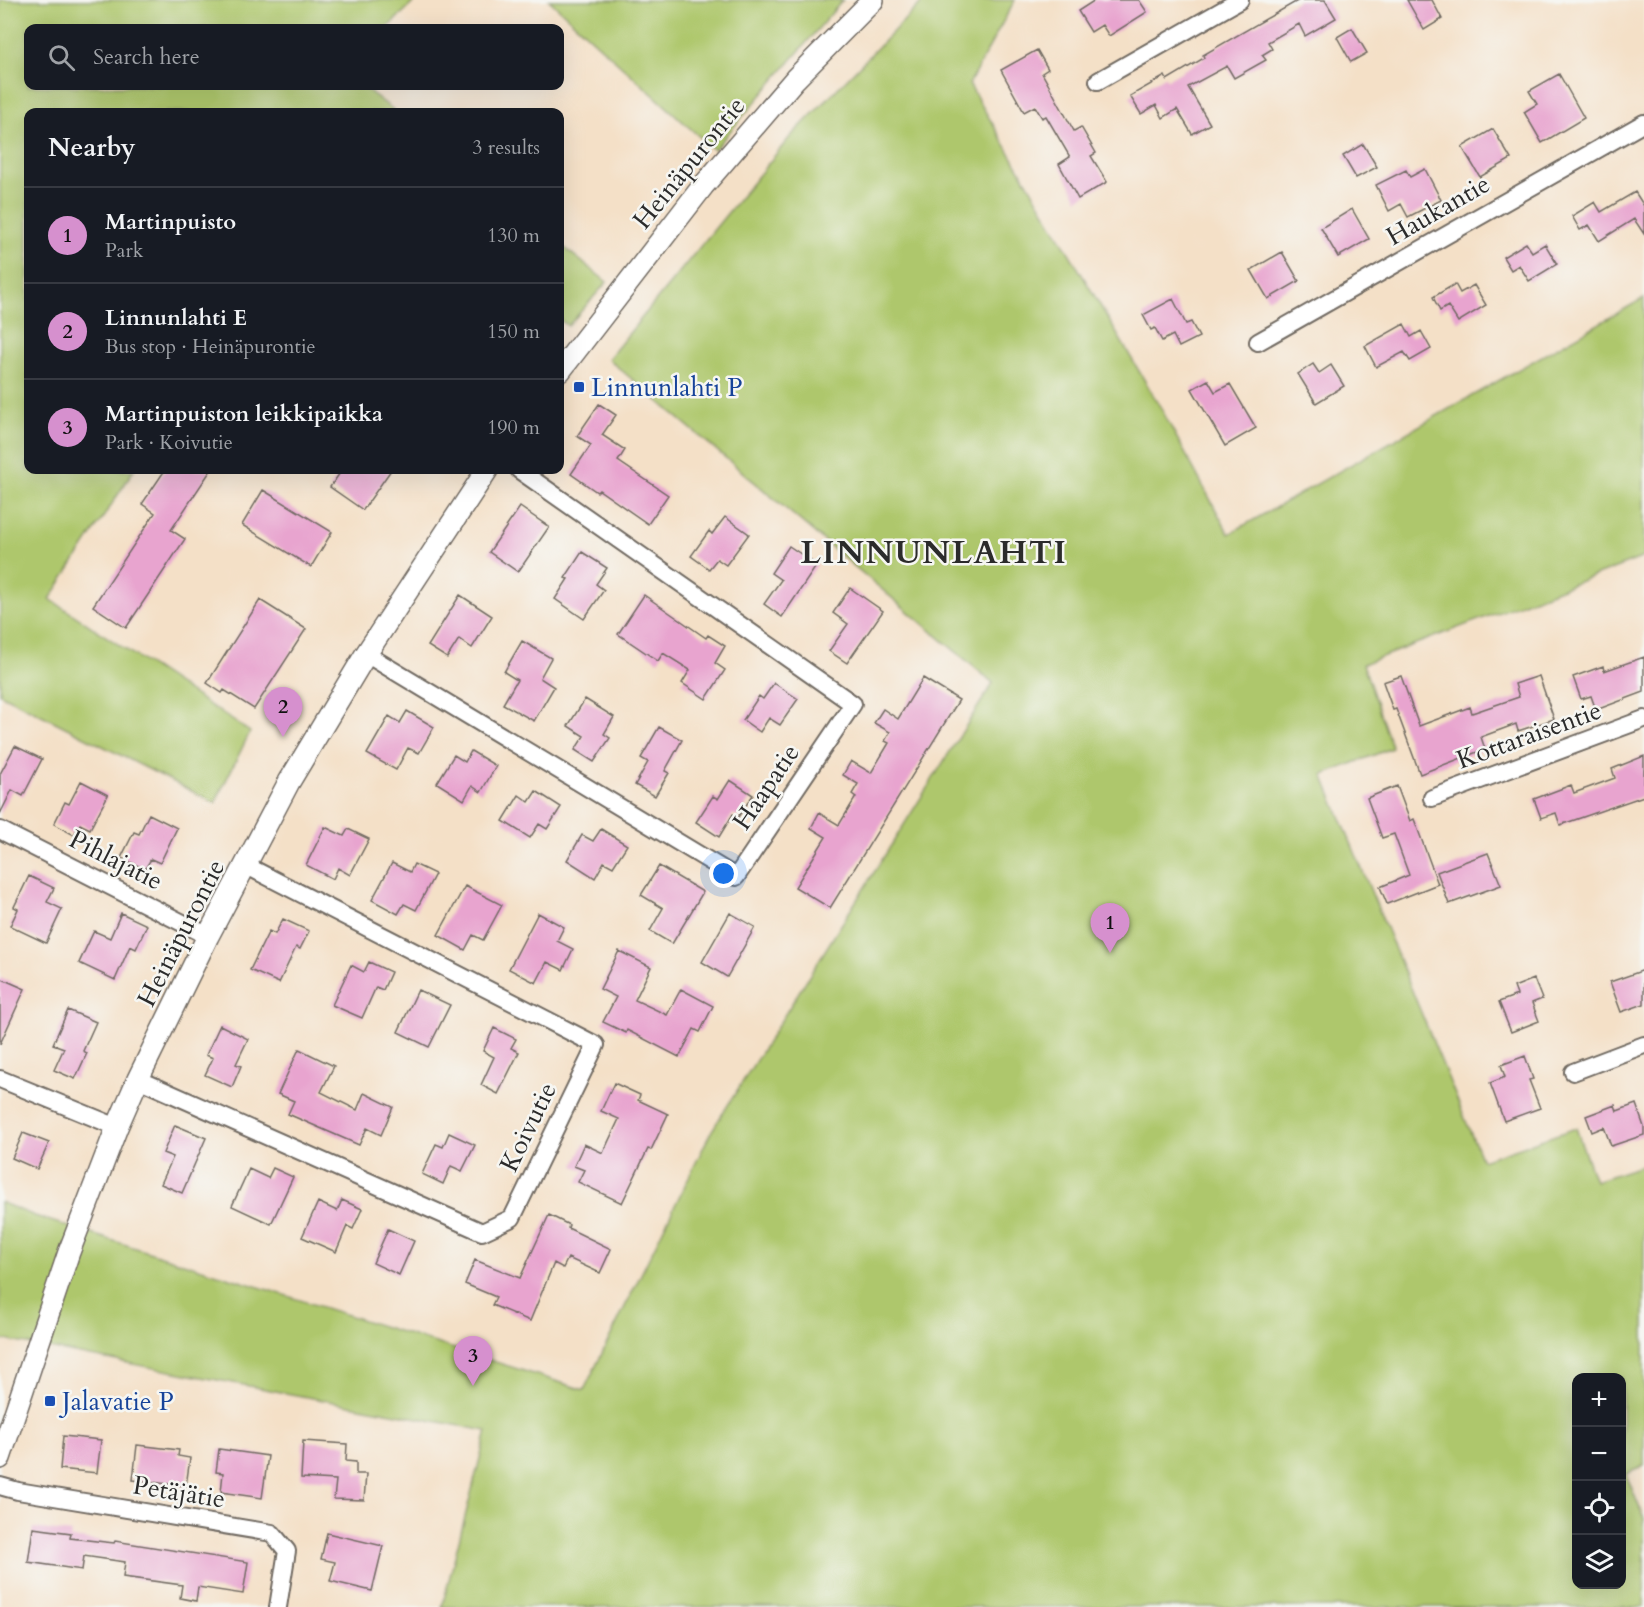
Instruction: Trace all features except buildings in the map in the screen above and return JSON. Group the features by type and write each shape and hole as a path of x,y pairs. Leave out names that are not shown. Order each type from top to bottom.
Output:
{"street":[{"name":"Heinäpurontie","path":"564,366 710,177 795,79 873,0"},
{"path":"1098,81 1240,0"},
{"name":"Haukantie","path":"1258,342 1644,123"},
{"name":"Heinäpurontie","path":"0,1458 69,1252 117,1127 208,936 289,782 366,654 484,474"},
{"name":"Haapatie","path":"366,654 736,878 853,704 525,474"},
{"name":"Kottaraisentie","path":"1432,798 1644,719"},
{"name":"Pihlajatie","path":"0,830 208,936"},
{"name":"Koivutie","path":"138,1079 482,1232 512,1218 596,1045 245,865"},
{"path":"1573,1072 1644,1046"},
{"path":"0,1079 117,1127"},
{"name":"Petäjätie","path":"0,1486 18,1491 272,1533 288,1551 278,1607"}],"green space":[{"path":"0,0 416,0 391,24 24,24 24,90 367,90 391,108 24,108 24,474 131,474 50,599 250,732 215,803 0,694"},
{"path":"549,0 843,0 714,150"},
{"path":"924,0 1015,0 969,84 1158,403 1229,534 1644,298 1644,557 1363,664 1392,748 1323,775 1482,1160 1576,1128 1595,1181 1644,1165 1644,1466 1626,1474 1644,1519 1644,1607 442,1607 487,1431 0,1339 0,1202 35,1216 584,1390 711,1132 993,683 608,359 790,137"},
{"path":"564,247 607,282 568,326 564,323"}],"place":[{"name":"Linnunlahti P","path":"579,387"},
{"name":"Linnunlahti E","path":"283,737"},
{"name":"Martinpuisto","path":"1110,953"},
{"name":"Martinpuiston leikkipaikka","path":"473,1386"},
{"name":"Jalavatie P","path":"50,1401"}],"district":[{"name":"LINNUNLAHTI","path":"934,553"}]}
